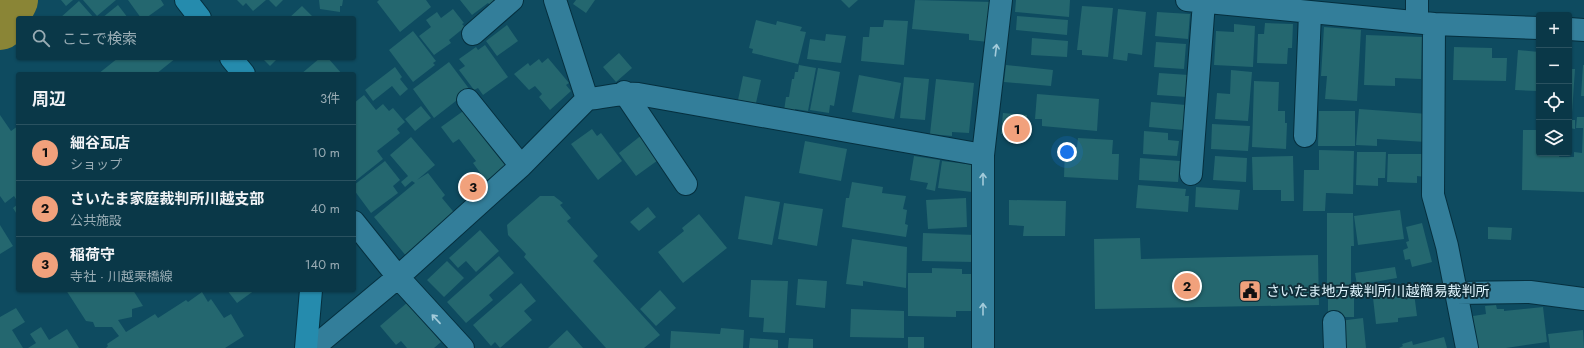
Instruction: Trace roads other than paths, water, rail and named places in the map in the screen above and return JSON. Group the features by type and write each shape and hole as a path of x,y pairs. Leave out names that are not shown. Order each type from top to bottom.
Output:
{"main road":[{"path":"186,0 198,16"},
{"path":"233,60 242,72"},
{"path":"306,348 311,292"}],"street":[{"path":"473,34 512,0"},
{"path":"555,0 587,99"},
{"path":"983,348 983,155 1001,0"},
{"path":"1417,0 1426,23 1433,195 1447,246 1467,348"},
{"path":"1191,174 1196,1 1426,23 1536,28"},
{"path":"1305,136 1310,12"},
{"path":"1572,29 1584,30"},
{"path":"624,92 686,184"},
{"path":"313,348 398,277 521,166 587,99 604,98 624,92 983,155"},
{"path":"468,100 521,166"},
{"path":"356,224 398,277 463,348"},
{"path":"1456,293 1530,292 1584,299"},
{"path":"1334,322 1335,348"}],"waterway":[{"path":"0,25 13,0"}],"place":[{"name":"細谷瓦店","path":"1017,129"},
{"name":"稲荷守","path":"473,187"},
{"name":"さいたま家庭裁判所川越支部","path":"1187,286"},
{"name":"さいたま地方裁判所川越簡易裁判所","path":"1250,291"}]}
